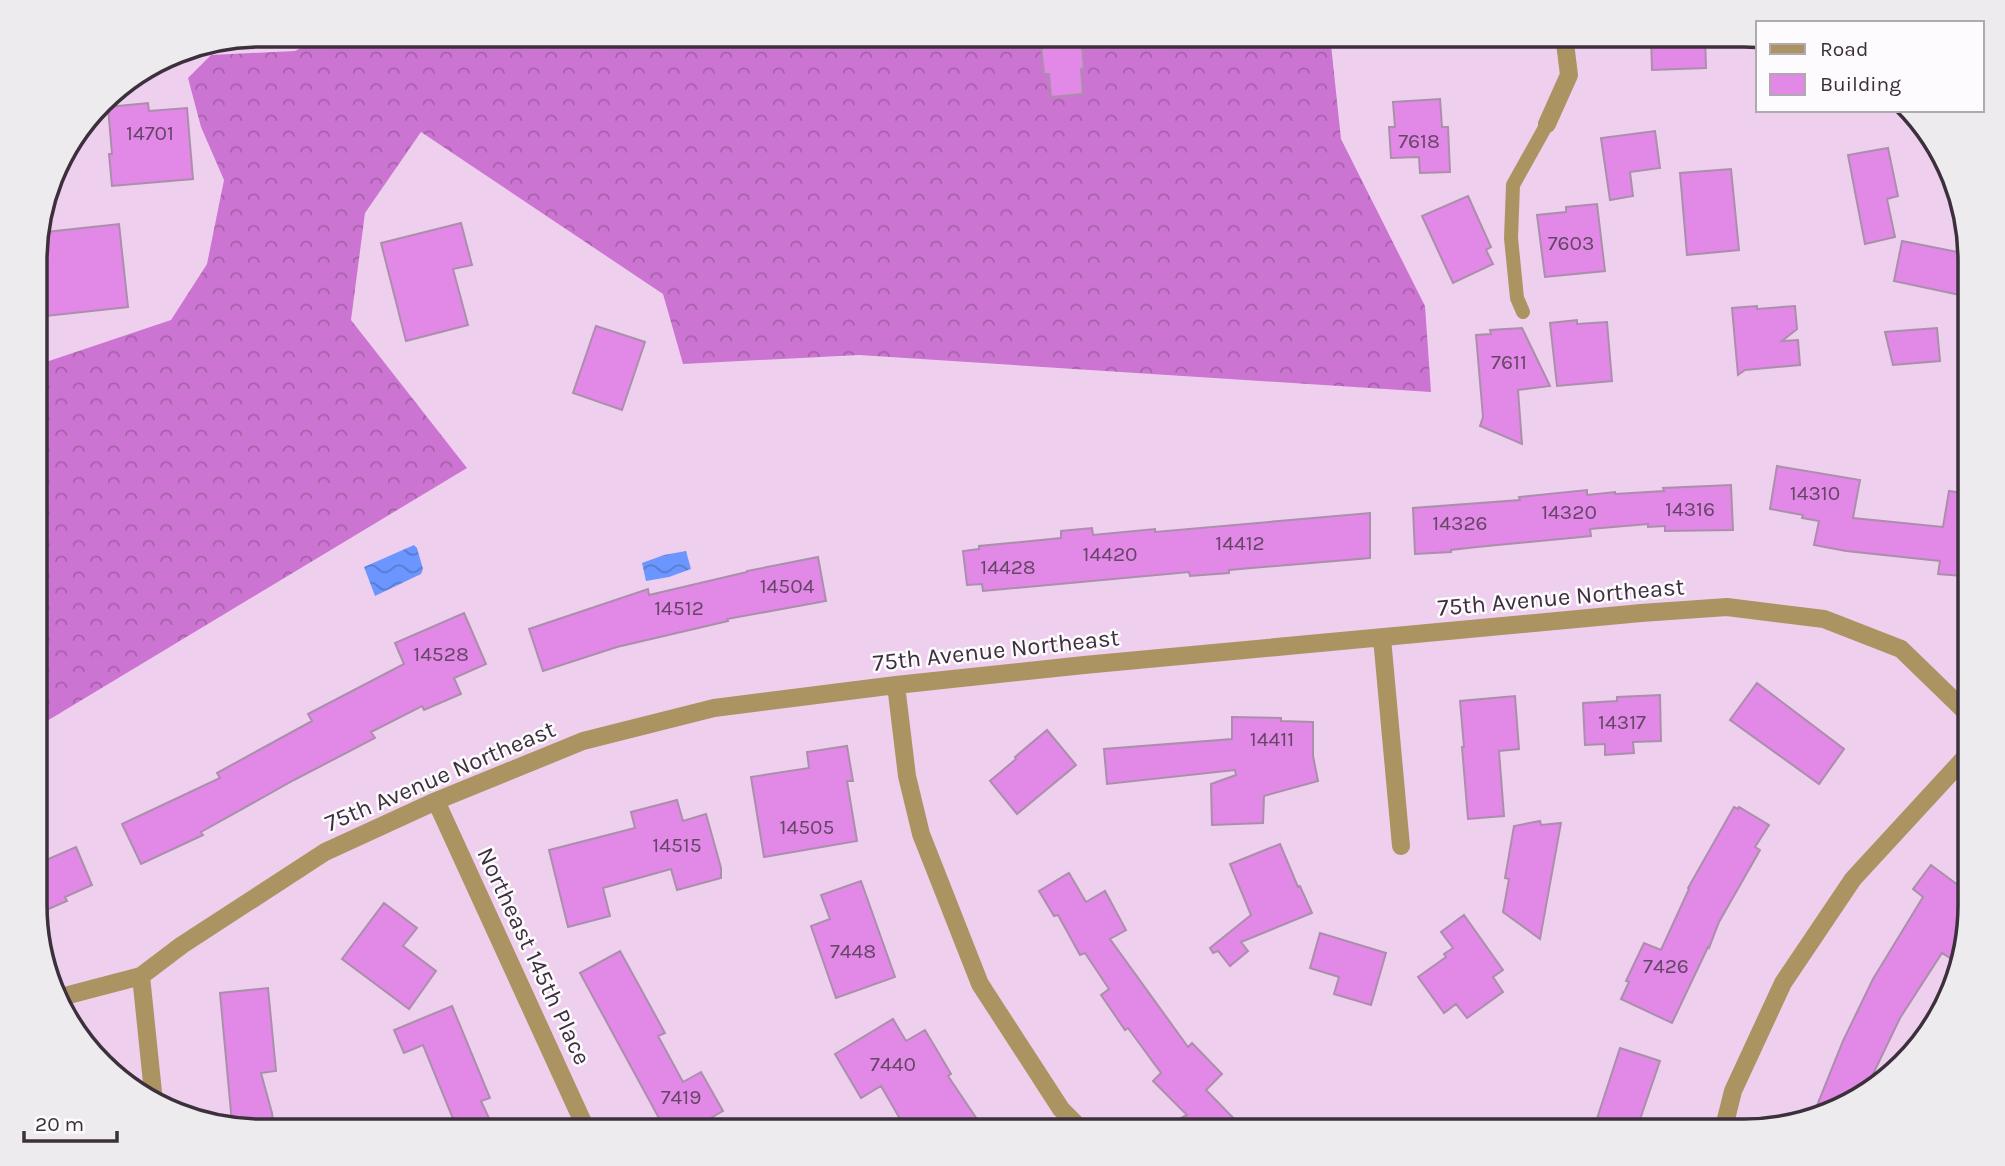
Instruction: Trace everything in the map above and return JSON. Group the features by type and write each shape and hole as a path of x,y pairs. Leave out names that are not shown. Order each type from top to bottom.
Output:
{"street":[{"path":"1547,124 1569,75 1566,47"},
{"name":"75th Avenue Northeast","path":"68,995 141,976 182,945 325,852 436,801 583,741 715,708 1084,665 1727,607 1824,619 1901,649 1957,704"},
{"path":"1382,638 1401,846"},
{"path":"896,685 907,776 921,834 980,984 1061,1109 1070,1118"},
{"path":"1726,1118 1733,1091 1783,984 1853,879 1957,765"},
{"name":"Northeast 145th Place","path":"436,801 581,1119"},
{"path":"141,976 153,1089"}],"lane":[{"path":"1523,312 1517,298 1511,238 1513,185 1547,124"}],"green space":[{"path":"302,47 1331,47 1341,139 1425,306 1431,392 859,355 683,364 663,294 421,132 365,213 351,320 467,468 47,721 47,362 171,320 207,264 224,180 201,127 188,78 211,55 295,51"}],"water":[{"path":"414,545 423,569 421,574 375,596 364,567"},
{"path":"686,551 691,569 646,581 642,563"}],"building":[{"path":"1041,47 1082,47 1083,94 1051,97 1049,74 1044,74"},
{"path":"1651,47 1705,47 1706,68 1652,70"},
{"path":"1440,99 1442,127 1448,127 1450,172 1420,173 1419,157 1391,158 1389,127 1395,127 1393,102"},
{"path":"148,103 149,111 187,108 193,179 112,186 108,112 114,106"},
{"path":"1655,131 1660,168 1630,172 1633,196 1610,200 1601,138"},
{"path":"1888,148 1898,196 1887,199 1895,237 1865,244 1848,155"},
{"path":"1731,169 1739,250 1687,255 1680,173"},
{"path":"1468,196 1491,247 1486,250 1493,264 1453,283 1422,216"},
{"path":"1597,204 1605,271 1545,277 1537,215 1566,212 1566,207"},
{"path":"461,223 472,265 453,269 468,325 406,341 381,243"},
{"path":"119,224 128,307 47,316 49,232"},
{"path":"1902,241 1957,252 1957,294 1894,281"},
{"path":"1757,306 1757,309 1795,306 1797,329 1782,341 1798,340 1800,365 1745,370 1738,375 1732,308"},
{"path":"1577,320 1577,324 1607,322 1612,381 1557,386 1550,323"},
{"path":"596,326 645,342 622,410 573,393"},
{"path":"1522,328 1550,386 1518,390 1522,444 1480,426 1483,417 1476,335 1491,334 1490,330"},
{"path":"1937,328 1940,361 1893,365 1885,332"},
{"path":"1777,466 1860,480 1853,518 1943,527 1949,491 1957,492 1957,576 1938,574 1940,561 1814,545 1819,521 1770,509"},
{"path":"1731,485 1733,530 1665,531 1665,526 1648,527 1648,524 1590,529 1591,536 1415,554 1413,508 1520,500 1519,497 1587,490 1587,495"},
{"path":"1370,513 1370,558 1229,570 1229,573 1190,576 1189,572 983,591 982,584 967,585 963,551 979,549 979,546 1061,538 1061,531 1092,528 1093,535 1155,529 1155,532"},
{"path":"818,557 826,601 727,619 728,621 617,647 543,671 529,629 648,589 649,595"},
{"path":"464,613 486,664 454,678 461,694 424,710 422,706 371,732 375,738 201,832 203,835 141,864 122,824 220,778 217,773 312,721 308,714 404,664 395,643"},
{"path":"1757,683 1844,749 1819,784 1730,720"},
{"path":"1660,695 1661,741 1633,742 1634,753 1605,755 1605,744 1585,745 1583,703 1617,701 1617,697"},
{"path":"1515,696 1519,749 1499,751 1504,816 1468,819 1460,701"},
{"path":"1232,717 1313,722 1313,756 1318,781 1264,796 1263,823 1212,825 1211,784 1236,775 1235,770 1107,784 1104,749 1232,739"},
{"path":"1047,730 1076,765 1017,814 990,781"},
{"path":"847,746 853,781 847,781 857,841 764,857 751,777 809,768 807,752"},
{"path":"677,800 683,821 706,814 721,868 721,878 677,890 671,869 603,888 610,916 568,927 549,850 635,828 631,812"},
{"path":"1734,807 1739,807 1769,825 1755,847 1760,850 1719,922 1672,1023 1621,999 1629,982 1626,981 1644,943 1661,950 1688,888"},
{"path":"1540,821 1541,825 1561,823 1540,939 1503,912 1509,879 1505,878 1514,826"},
{"path":"1280,844 1312,913 1241,942 1248,951 1230,966 1218,951 1213,953 1210,948 1251,915 1230,864"},
{"path":"76,847 92,885 65,897 67,901 47,909 47,860"},
{"path":"1931,865 1957,884 1956,932 1950,958 1942,953 1900,1018 1873,1075 1838,1097 1817,1105 1843,1041 1873,979 1923,897 1913,889"},
{"path":"1069,873 1086,902 1105,891 1126,930 1110,939 1188,1047 1192,1043 1222,1074 1206,1090 1234,1118 1180,1118 1187,1115 1153,1081 1161,1073 1128,1028 1125,1030 1101,995 1109,989 1085,953 1080,955 1058,915 1054,916 1039,891"},
{"path":"861,881 895,977 836,998 811,926 830,919 821,895"},
{"path":"384,903 417,928 403,946 436,971 409,1009 342,959"},
{"path":"1464,915 1503,970 1493,977 1503,992 1467,1018 1456,1004 1444,1013 1418,977 1446,957 1444,954 1453,948 1441,932"},
{"path":"1320,933 1386,953 1371,1005 1334,994 1339,977 1310,968"},
{"path":"620,951 665,1033 658,1036 683,1082 701,1072 723,1111 710,1119 659,1119 580,973"},
{"path":"268,988 276,1071 261,1073 273,1119 231,1116 220,993"},
{"path":"452,1006 490,1098 481,1101 489,1119 453,1119 423,1045 404,1053 394,1030"},
{"path":"893,1019 906,1041 925,1030 951,1074 948,1076 977,1119 900,1119 881,1086 861,1098 835,1054"},
{"path":"1620,1048 1660,1061 1640,1118 1597,1118"}]}
